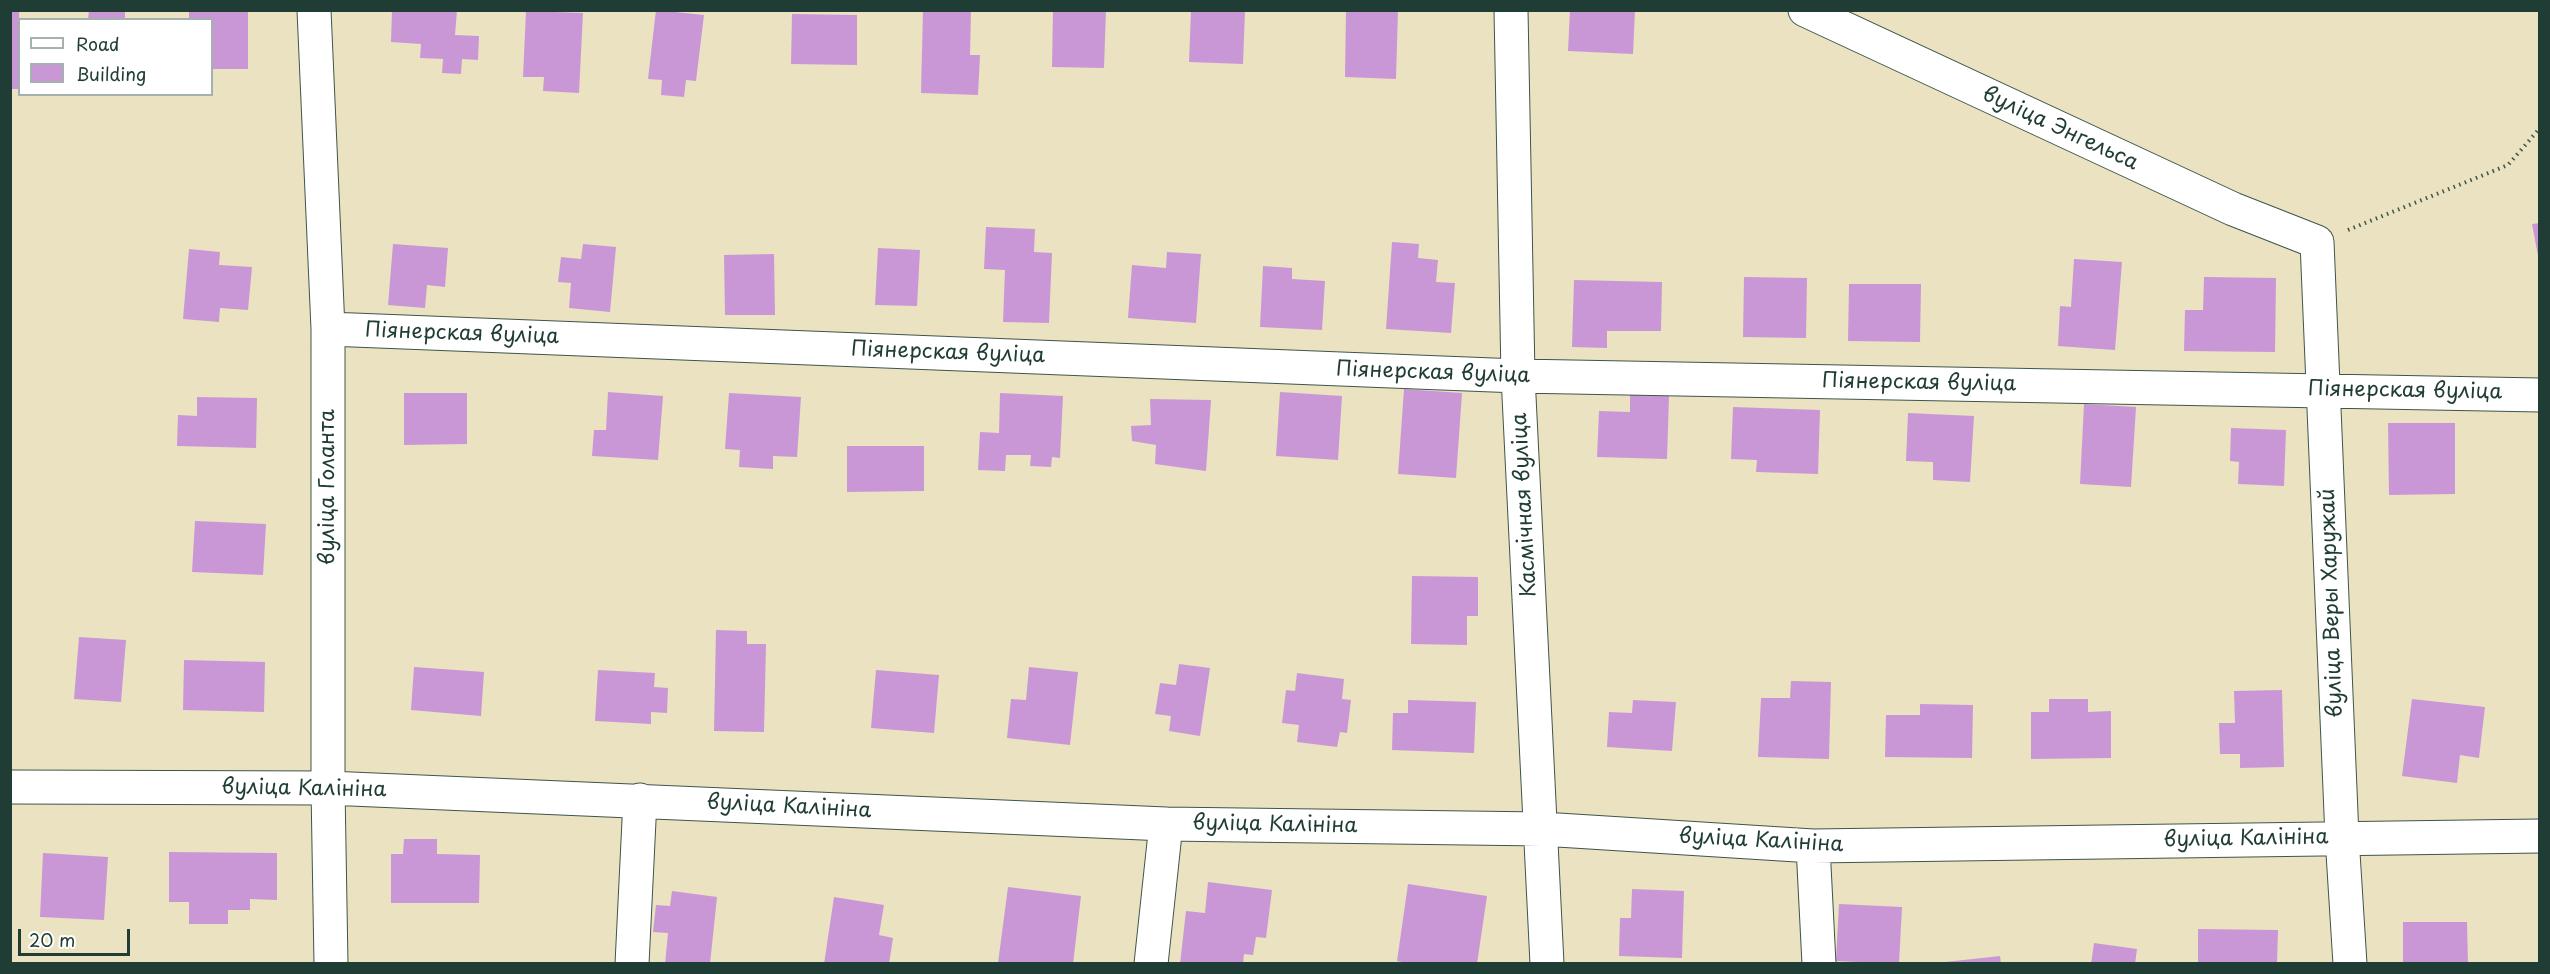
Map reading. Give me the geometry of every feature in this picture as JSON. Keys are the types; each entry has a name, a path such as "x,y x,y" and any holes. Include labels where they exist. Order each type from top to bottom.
{"street":[{"name":"вуліца Голанта","path":"314,10 328,329 328,788 331,963"},
{"name":"Касмічная вуліца","path":"1511,10 1518,376 1547,963"},
{"name":"вуліца Энгельса","path":"1805,10 2233,209 2318,242"},
{"name":"вуліца Веры Харужай","path":"2318,242 2342,837 2350,963"},
{"name":"Піянерская вуліца","path":"328,329 1518,376 2540,394"},
{"name":"вуліца Калініна","path":"10,787 328,788 1166,824 1542,829 1813,846 2540,836"},
{"path":"632,963 640,800"},
{"path":"1151,963 1166,824"},
{"path":"1813,846 1819,963"}],"path":[{"path":"2318,242 2508,165 2540,128"}],"building":[{"path":"10,10 19,10 18,89 10,89"},
{"path":"89,10 125,10 125,18 88,18"},
{"path":"189,10 248,10 248,69 213,69 213,18 189,18"},
{"path":"392,10 457,10 455,35 479,36 478,60 462,59 461,74 442,73 443,59 420,58 421,44 391,42"},
{"path":"656,10 704,15 696,81 686,80 684,97 661,95 662,80 648,79"},
{"path":"923,10 971,10 970,55 980,55 978,95 921,93"},
{"path":"1053,10 1106,10 1104,68 1052,67"},
{"path":"1191,10 1245,10 1243,64 1189,62"},
{"path":"1346,10 1398,10 1396,79 1345,77"},
{"path":"1570,10 1635,10 1633,54 1568,51"},
{"path":"526,11 583,13 579,93 543,91 544,77 523,77"},
{"path":"792,14 857,15 857,65 791,64"},
{"path":"2540,223 2540,256 2538,256 2532,224"},
{"path":"986,227 1035,229 1034,252 1052,253 1049,323 1003,322 1005,270 984,269"},
{"path":"1392,242 1419,244 1418,258 1438,260 1436,282 1455,283 1451,333 1386,329"},
{"path":"393,244 448,248 445,287 427,285 425,308 388,305"},
{"path":"583,244 616,247 610,312 569,308 571,283 558,282 561,257 581,259"},
{"path":"878,248 920,250 917,306 875,305"},
{"path":"189,249 220,252 219,265 252,267 248,310 220,308 219,322 183,319"},
{"path":"1167,252 1201,254 1196,323 1128,318 1132,265 1166,268"},
{"path":"774,254 775,315 725,315 724,255"},
{"path":"2074,259 2122,262 2115,350 2058,346 2060,306 2071,307"},
{"path":"1263,266 1292,268 1292,279 1325,281 1322,330 1260,327"},
{"path":"1744,277 1807,278 1806,338 1743,337"},
{"path":"2204,277 2276,278 2275,352 2184,351 2185,310 2203,310"},
{"path":"1574,280 1662,282 1661,331 1607,331 1607,348 1572,347"},
{"path":"1849,284 1921,284 1920,342 1848,341"},
{"path":"1404,389 1462,393 1456,478 1398,474"},
{"path":"608,392 663,396 658,460 592,456 594,430 606,430"},
{"path":"1280,392 1342,396 1338,460 1276,456"},
{"path":"404,393 467,393 467,444 404,445"},
{"path":"729,393 801,397 797,457 773,456 773,469 739,467 740,450 725,449"},
{"path":"1000,393 1063,396 1060,458 1052,457 1051,467 1030,466 1031,455 1006,455 1005,471 978,470 980,432 999,433"},
{"path":"1630,395 1669,396 1667,459 1597,457 1599,411 1630,412"},
{"path":"197,397 257,398 256,448 177,446 178,415 197,416"},
{"path":"1150,399 1211,400 1206,471 1155,464 1156,445 1132,441 1131,426 1151,425"},
{"path":"2084,404 2136,407 2131,487 2080,484"},
{"path":"1733,407 1820,410 1818,474 1756,472 1757,460 1731,459"},
{"path":"1908,413 1974,416 1970,482 1933,480 1933,462 1906,461"},
{"path":"2388,423 2455,423 2455,494 2389,495"},
{"path":"2231,428 2286,430 2284,486 2238,484 2239,462 2230,461"},
{"path":"847,446 924,446 924,491 847,492"},
{"path":"195,521 266,524 263,575 192,572"},
{"path":"1412,576 1478,577 1478,616 1467,616 1467,645 1411,644"},
{"path":"716,630 747,631 747,644 766,644 764,732 714,731"},
{"path":"79,637 126,640 121,702 74,699"},
{"path":"184,660 265,662 264,712 183,710"},
{"path":"1179,664 1210,668 1200,736 1169,731 1171,716 1155,714 1160,683 1176,685"},
{"path":"414,667 484,672 481,716 411,710"},
{"path":"1029,667 1078,672 1070,745 1007,738 1011,699 1026,700"},
{"path":"598,670 655,673 654,687 668,688 667,713 651,712 651,724 595,721"},
{"path":"876,670 939,675 934,733 871,728"},
{"path":"1297,673 1344,679 1342,699 1351,700 1347,733 1340,732 1337,747 1297,742 1299,725 1282,723 1286,690 1295,691"},
{"path":"1791,681 1831,682 1829,759 1758,757 1761,698 1790,698"},
{"path":"2282,690 2284,767 2240,768 2240,754 2220,754 2219,723 2235,723 2234,691"},
{"path":"2049,699 2088,699 2088,712 2111,711 2111,758 2031,759 2031,712 2049,712"},
{"path":"2412,699 2485,707 2479,758 2460,755 2457,783 2402,776"},
{"path":"1408,700 1476,702 1474,753 1392,750 1393,713 1408,713"},
{"path":"1633,700 1676,702 1672,751 1607,747 1609,712 1632,713"},
{"path":"1920,704 1973,705 1972,758 1885,757 1886,715 1920,715"},
{"path":"404,839 437,839 437,854 480,855 479,903 391,903 391,854 403,854"},
{"path":"169,852 277,853 277,900 250,899 250,910 228,910 228,924 189,924 189,902 169,902"},
{"path":"43,853 108,857 104,920 40,917"},
{"path":"1208,882 1272,890 1266,938 1256,937 1253,955 1244,954 1243,964 1180,964 1186,911 1205,913"},
{"path":"1408,884 1487,896 1477,964 1413,964 1397,961"},
{"path":"1008,887 1081,896 1073,964 998,963"},
{"path":"1632,889 1684,891 1682,958 1619,956 1620,918 1631,918"},
{"path":"672,891 717,897 710,964 665,964 668,933 653,932 656,905 670,906"},
{"path":"834,897 884,905 879,935 893,938 889,964 824,964"},
{"path":"1839,904 1902,907 1899,964 1836,961"},
{"path":"2403,922 2467,922 2468,964 2403,964"},
{"path":"2198,929 2278,930 2277,964 2198,964"},
{"path":"2094,943 2137,949 2135,964 2091,964"},
{"path":"2000,956 2001,964 1945,964 1945,962"}]}
